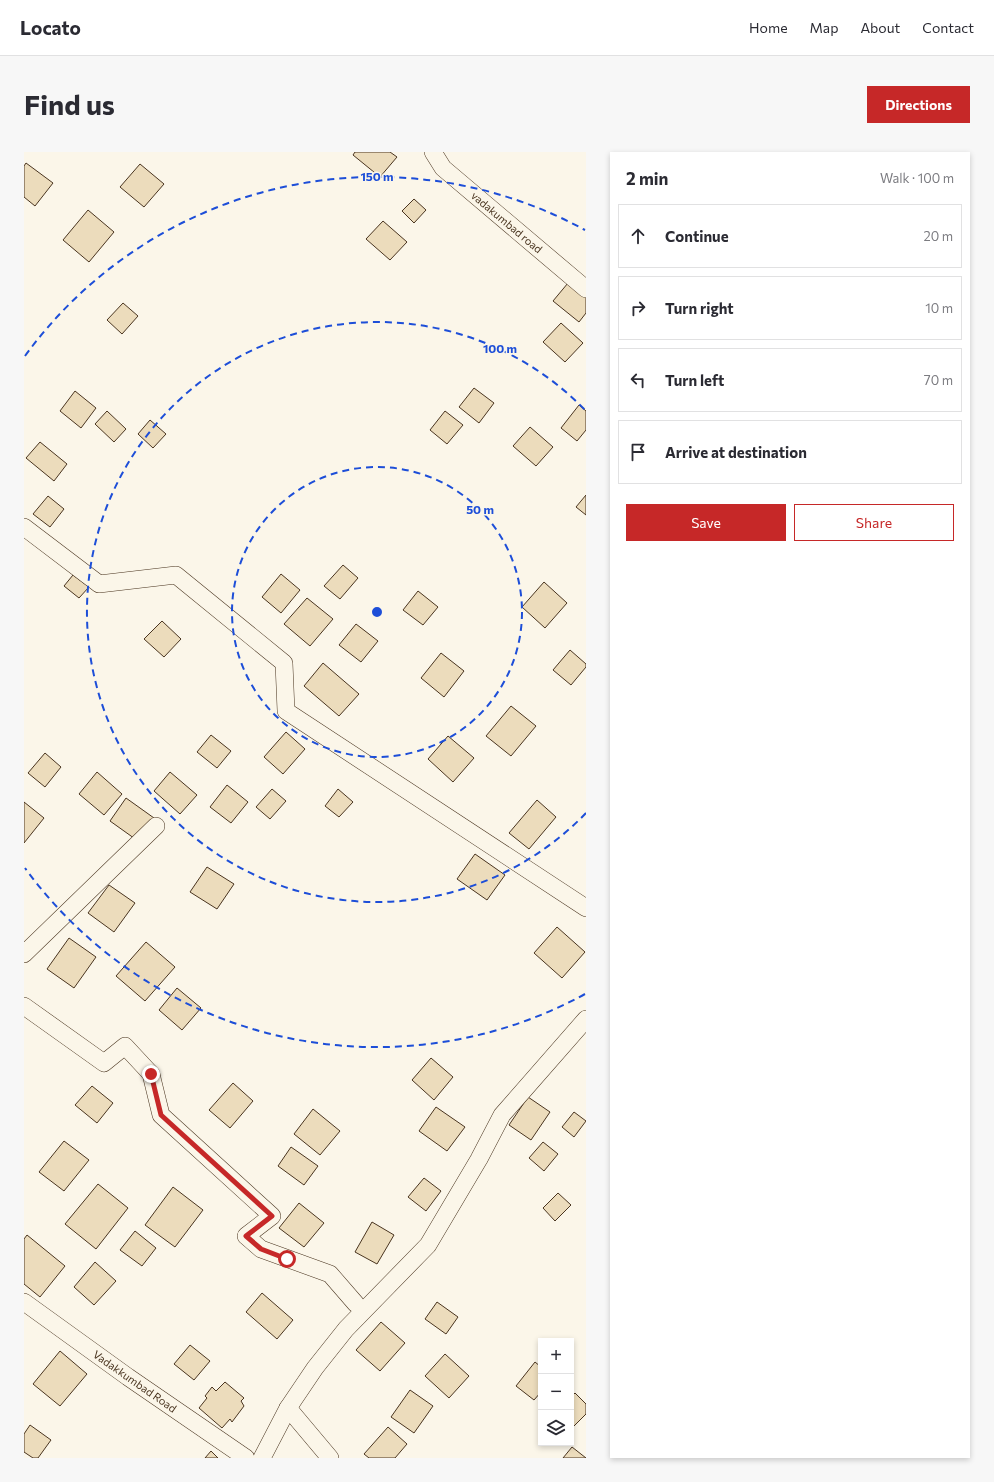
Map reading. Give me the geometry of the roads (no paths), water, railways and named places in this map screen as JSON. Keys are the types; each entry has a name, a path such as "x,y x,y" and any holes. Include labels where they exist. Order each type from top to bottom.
{"street":[{"name":"vadakumbad road","path":"432,152 443,168 586,289"},
{"path":"24,527 99,584 176,575 284,662 286,711 586,908"},
{"path":"24,954 156,826"},
{"path":"24,1006 104,1063 125,1046 151,1074 161,1115 272,1216 246,1236 261,1249 330,1274 356,1304"},
{"path":"262,1458 288,1408 315,1368 346,1329 428,1244 479,1159 502,1115 586,1019"},
{"name":"Vadakkumbad Road","path":"24,1302 128,1377 246,1458"},
{"path":"288,1408 330,1458"}]}
